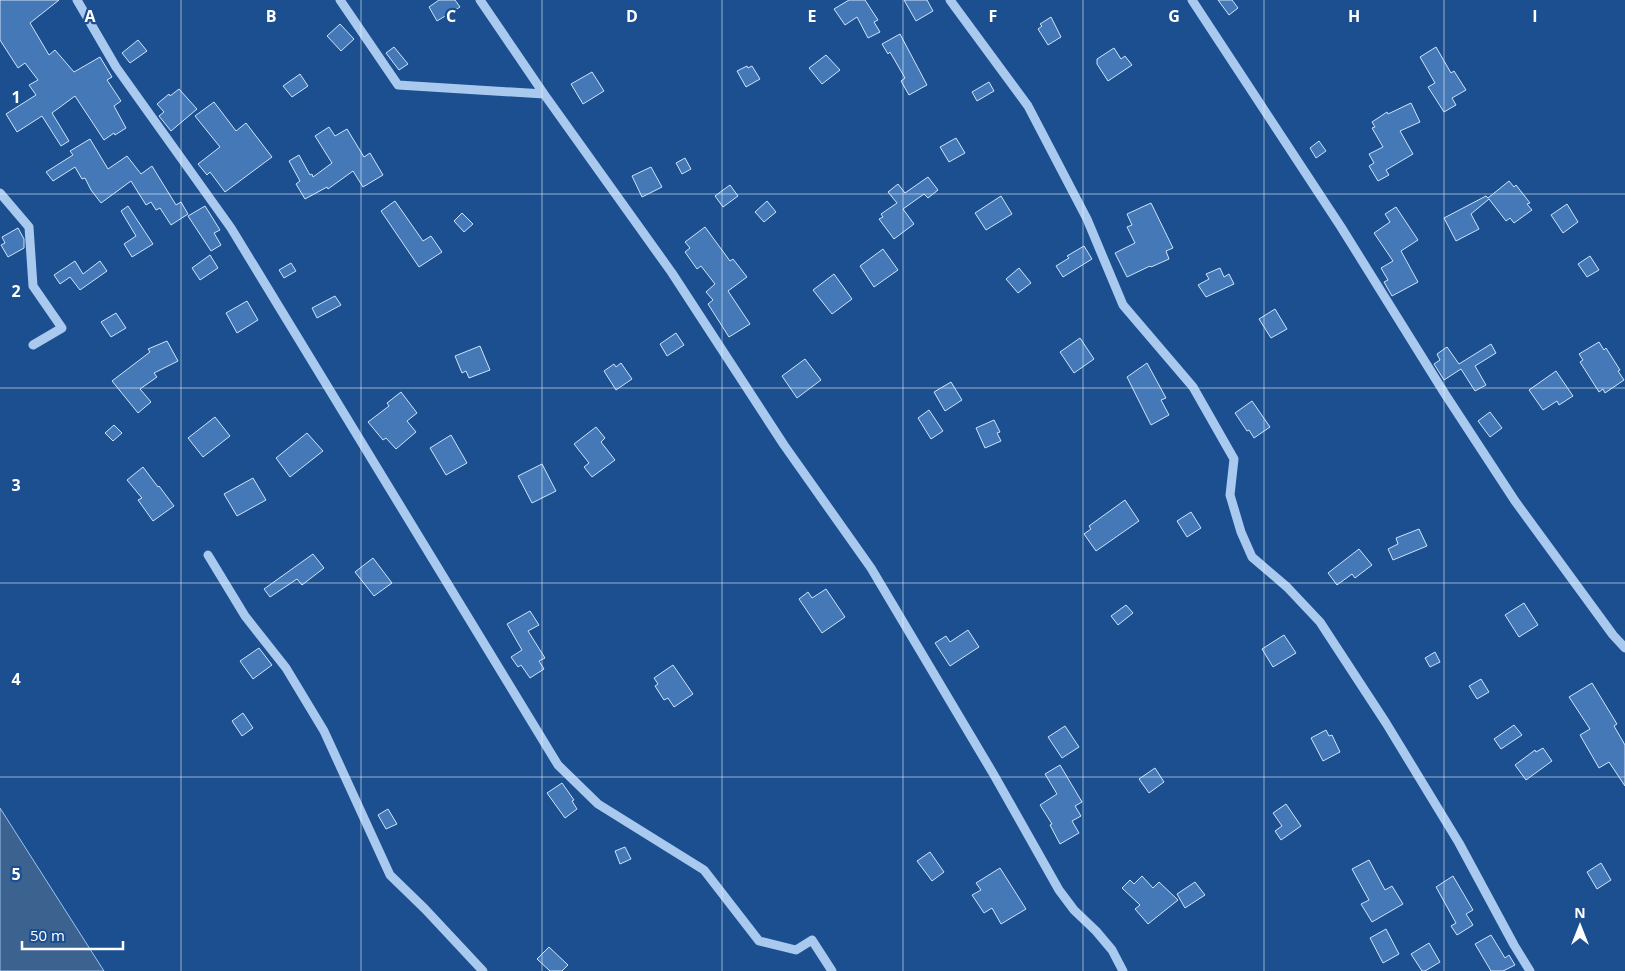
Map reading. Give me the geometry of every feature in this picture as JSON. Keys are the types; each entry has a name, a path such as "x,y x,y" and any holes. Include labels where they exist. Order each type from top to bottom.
{"street":[{"path":"76,0 116,67 231,228 558,765 598,804 704,870 759,942 796,950 812,940 832,971"},
{"path":"340,0 398,85 544,94"},
{"path":"480,0 544,94 672,273 784,445 871,568 994,775 1059,890 1074,910 1112,950 1123,971"},
{"path":"950,0 1028,106 1087,219 1123,305 1193,388 1234,459 1230,495 1241,532 1252,557 1287,587 1320,622 1386,723 1459,843 1530,971"},
{"path":"1192,0 1341,227 1440,386 1515,501 1613,635 1625,648"},
{"path":"0,193 29,227 34,286 62,328 33,345"},
{"path":"208,555 245,616 286,668 324,732 390,875 484,971"}],"water":[{"path":"0,808 104,971 0,971"}],"building":[{"path":"0,0 59,0 30,23 49,55 55,50 74,72 100,57 112,77 107,80 121,101 114,106 126,128 104,140 75,96 52,113 69,141 61,146 42,116 17,132 6,114 36,95 29,85 38,80 25,63 18,68 0,40"},
{"path":"439,0 455,0 460,7 437,21 429,7"},
{"path":"849,0 865,0 878,20 874,22 880,32 868,38 857,17 845,25 834,9"},
{"path":"904,0 927,0 933,11 916,21"},
{"path":"1218,0 1232,0 1238,8 1229,15"},
{"path":"1051,17 1061,37 1048,45 1038,29 1042,26 1040,24"},
{"path":"340,24 354,39 341,51 327,36"},
{"path":"900,34 927,85 909,95 901,81 905,78 890,52 888,54 882,44"},
{"path":"138,40 147,51 130,63 122,53"},
{"path":"394,47 408,64 399,70 386,53"},
{"path":"1436,47 1451,73 1454,71 1466,90 1452,98 1456,105 1444,112 1428,87 1435,83 1420,57"},
{"path":"1114,48 1121,59 1125,56 1132,65 1108,81 1097,64 1097,59"},
{"path":"826,55 840,70 822,84 809,68"},
{"path":"747,66 748,68 752,66 760,79 746,87 737,71"},
{"path":"592,72 604,91 583,104 571,84"},
{"path":"300,74 308,86 292,97 283,86"},
{"path":"989,82 994,91 977,101 972,92"},
{"path":"179,89 197,109 171,131 159,116 164,112 157,104 169,94 170,96"},
{"path":"214,102 236,131 246,123 272,157 225,192 210,172 207,175 198,164 220,147 195,116"},
{"path":"1411,103 1420,122 1400,131 1413,154 1386,170 1389,175 1378,181 1369,166 1374,163 1369,154 1383,147 1372,128 1375,127 1372,122 1387,112 1388,114"},
{"path":"329,127 335,136 347,129 364,157 370,153 383,175 363,187 353,171 328,189 327,187 305,199 296,184 300,181 289,161 299,155 313,177 332,163 315,136"},
{"path":"956,138 965,153 949,162 940,147"},
{"path":"90,139 108,169 127,156 141,174 152,166 176,205 181,202 188,214 171,225 160,208 156,210 151,202 146,205 131,181 101,203 85,178 82,179 75,167 53,181 46,172 73,155 70,151"},
{"path":"1319,141 1326,151 1316,158 1310,148"},
{"path":"685,158 691,169 682,174 676,163"},
{"path":"651,167 662,187 642,197 632,176"},
{"path":"928,177 938,190 928,198 924,194 903,209 914,224 894,239 879,219 883,217 881,214 897,203 888,192 898,184 905,193"},
{"path":"1509,181 1514,187 1516,185 1530,203 1527,204 1532,210 1514,223 1510,218 1506,221 1489,199 1471,214 1479,229 1456,241 1444,218 1486,196 1488,198"},
{"path":"730,185 738,196 723,207 715,196"},
{"path":"1001,196 1012,214 986,230 975,213"},
{"path":"395,201 423,241 431,236 442,252 419,267 381,211"},
{"path":"767,201 776,212 764,222 755,212"},
{"path":"1151,203 1173,248 1166,251 1169,259 1127,277 1115,253 1135,243 1127,227 1132,225 1127,214"},
{"path":"1567,204 1578,222 1563,233 1551,215"},
{"path":"128,206 153,244 132,257 124,244 136,236 121,211"},
{"path":"205,206 220,230 214,233 221,245 211,251 188,216"},
{"path":"1396,207 1418,240 1401,251 1418,282 1392,296 1384,282 1388,280 1381,268 1393,261 1374,233 1390,222 1385,214"},
{"path":"462,213 473,224 464,232 454,221"},
{"path":"705,227 730,261 733,259 747,277 728,291 750,324 729,337 708,304 713,300 706,292 715,284 701,266 697,269 685,252 690,248 685,242"},
{"path":"18,228 24,239 24,248 8,257 1,245 5,243 2,237"},
{"path":"1084,246 1092,259 1063,277 1056,266 1069,258 1067,256"},
{"path":"883,249 898,270 874,287 860,266"},
{"path":"210,255 218,268 200,280 192,268"},
{"path":"1590,256 1599,270 1587,277 1578,264"},
{"path":"75,261 83,274 100,261 107,271 80,290 70,277 60,284 54,275"},
{"path":"291,263 296,271 284,278 279,270"},
{"path":"1019,268 1031,283 1018,293 1006,279"},
{"path":"1220,268 1224,277 1229,274 1234,284 1206,297 1198,285 1209,279 1206,274"},
{"path":"834,274 852,299 832,314 813,290"},
{"path":"335,296 341,305 317,318 312,308"},
{"path":"247,301 258,320 237,333 226,313"},
{"path":"1275,309 1287,329 1271,338 1259,319"},
{"path":"116,313 126,328 111,337 101,322"},
{"path":"676,333 684,345 667,356 660,344"},
{"path":"1080,338 1094,359 1074,373 1060,352"},
{"path":"167,341 178,361 154,373 157,377 140,389 151,402 138,413 112,381 150,352 148,349"},
{"path":"1599,342 1604,350 1606,348 1624,380 1605,393 1603,389 1599,392 1580,362 1583,360 1579,354"},
{"path":"1491,344 1496,353 1475,366 1486,385 1475,391 1461,369 1444,380 1434,364 1440,360 1437,354 1447,347 1459,364"},
{"path":"480,346 490,370 469,378 466,371 462,373 455,356"},
{"path":"805,359 821,380 797,398 782,376"},
{"path":"621,363 632,379 616,390 604,371 614,364 616,367"},
{"path":"1147,363 1166,398 1161,400 1169,415 1151,425 1127,377"},
{"path":"1556,371 1573,396 1559,405 1557,401 1543,410 1529,390"},
{"path":"951,382 962,400 945,411 934,392"},
{"path":"401,392 417,413 407,421 416,432 396,449 386,438 383,440 368,422 389,406 387,403"},
{"path":"1252,401 1270,427 1254,438 1235,413"},
{"path":"929,410 943,431 931,439 918,418"},
{"path":"1490,412 1502,428 1490,437 1478,421"},
{"path":"215,417 230,436 203,457 188,438"},
{"path":"994,420 1000,432 997,433 1001,441 985,448 976,428"},
{"path":"114,425 122,433 113,441 105,433"},
{"path":"596,427 605,438 601,442 615,460 592,477 584,467 589,463 574,444"},
{"path":"307,433 323,451 290,477 276,458"},
{"path":"451,435 467,463 446,475 430,448"},
{"path":"542,464 556,491 532,503 518,476"},
{"path":"143,467 174,506 153,521 138,500 142,498 127,480"},
{"path":"253,478 266,500 237,516 224,494"},
{"path":"1125,500 1139,521 1096,551 1084,534 1091,529 1089,526"},
{"path":"1191,512 1201,528 1187,537 1177,521"},
{"path":"1419,529 1427,546 1393,560 1388,549 1398,544 1396,538"},
{"path":"1359,549 1372,565 1355,578 1352,574 1337,585 1328,573"},
{"path":"313,554 324,568 302,585 297,579 270,597 264,589"},
{"path":"373,558 392,583 374,596 355,572"},
{"path":"826,589 845,617 822,633 799,599 808,592 812,598"},
{"path":"1524,603 1538,625 1519,637 1505,615"},
{"path":"1126,605 1133,613 1118,625 1111,616"},
{"path":"530,611 539,625 528,631 545,658 539,661 544,669 530,678 521,665 518,667 511,657 522,650 507,624"},
{"path":"968,630 979,647 950,666 935,643 946,636 950,642"},
{"path":"1284,635 1296,653 1273,667 1262,649"},
{"path":"259,648 272,665 253,679 240,661"},
{"path":"1435,652 1440,662 1430,667 1425,658"},
{"path":"673,665 693,694 674,707 668,698 664,700 655,686 658,684 654,678"},
{"path":"1481,679 1489,692 1477,699 1469,686"},
{"path":"1592,683 1617,724 1614,726 1625,745 1625,786 1609,762 1599,768 1580,735 1590,729 1569,697"},
{"path":"243,713 253,728 242,736 232,721"},
{"path":"1514,725 1522,735 1501,749 1494,739"},
{"path":"1065,726 1079,747 1062,758 1048,737"},
{"path":"1326,730 1329,736 1332,735 1340,752 1323,761 1311,738"},
{"path":"1543,748 1552,761 1526,780 1515,765 1535,750 1536,752"},
{"path":"1060,765 1082,802 1075,806 1081,816 1072,821 1079,833 1060,844 1050,825 1052,824 1040,805 1057,794 1045,774"},
{"path":"1155,768 1164,782 1149,793 1139,779"},
{"path":"562,783 574,800 572,801 577,809 565,818 547,793"},
{"path":"1286,804 1301,826 1281,840 1275,831 1282,826 1273,813"},
{"path":"388,809 397,824 386,829 378,815"},
{"path":"625,847 631,859 620,864 615,851"},
{"path":"930,852 944,872 932,881 917,861"},
{"path":"1369,860 1385,890 1392,886 1403,904 1372,922 1361,904 1369,900 1352,869"},
{"path":"1601,863 1611,880 1597,889 1587,872"},
{"path":"1000,868 1026,909 1001,924 992,908 984,913 972,895 981,890 976,883"},
{"path":"1142,876 1153,888 1159,882 1178,900 1148,924 1135,909 1140,905 1122,888 1130,880 1134,884"},
{"path":"1453,876 1473,910 1466,914 1473,925 1457,935 1451,926 1456,923 1436,887"},
{"path":"1195,882 1205,895 1185,908 1177,894"},
{"path":"1386,929 1399,954 1383,963 1370,938"},
{"path":"1491,935 1505,958 1509,955 1515,965 1503,971 1491,971 1475,944"},
{"path":"1429,943 1440,962 1422,971 1411,954"},
{"path":"549,947 568,965 562,971 550,971 537,959"}]}
